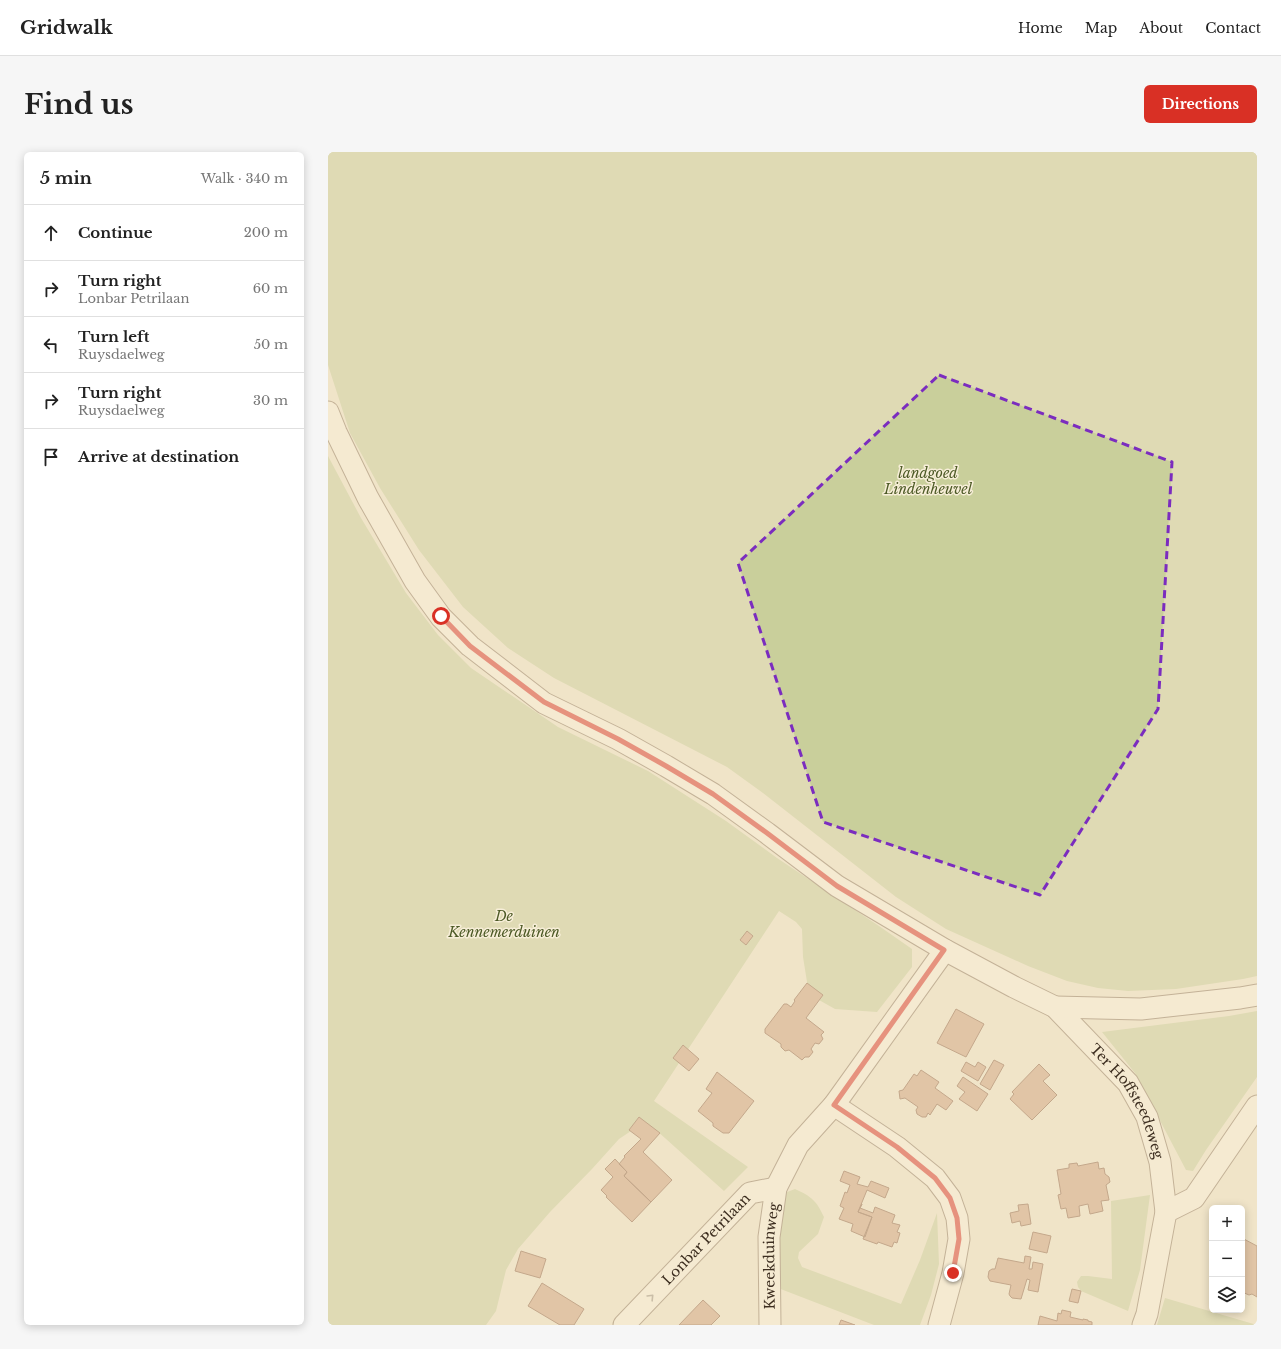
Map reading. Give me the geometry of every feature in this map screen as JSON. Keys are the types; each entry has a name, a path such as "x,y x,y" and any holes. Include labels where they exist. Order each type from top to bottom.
{"street":[{"name":"Ter Hoffsteedeweg","path":"328,412 368,498 415,580 441,616 470,646 544,702 618,739 713,794 837,886 944,950 1055,1007 1128,1083 1147,1117 1160,1162 1166,1212 1147,1314 1143,1325"},
{"path":"776,1188 798,1145 834,1105 944,950"},
{"name":"Ter Hoffsteedeweg","path":"1055,1007 1141,1009 1257,995"},
{"path":"834,1105 908,1156 935,1178 950,1198 957,1218 959,1239 953,1273 939,1325"},
{"path":"1166,1212 1194,1198 1257,1106"},
{"name":"Lonbar Petrilaan","path":"624,1325 750,1193 776,1188"},
{"name":"Kweekduinweg","path":"770,1325 769,1237 776,1188"}],"highlighted area":[{"path":"939,375 1172,462 1158,709 1040,895 823,822 738,563"}],"green space":[{"name":"landgoed Lindenheuvel","path":"328,152 1257,152 1257,976 1176,989 1128,991 1098,988 1067,981 1028,966 946,929 896,897 763,793 727,767 554,678 508,648 463,607 419,550 380,488 350,433 328,365"},
{"name":"De Kennemerduinen","path":"328,456 361,518 406,593 438,635 471,668 558,727 648,771 726,821 777,858 912,949 912,967 877,1012 835,1009 819,1000 808,988 803,957 802,929 796,922 779,911 654,1101 748,1167 724,1191 656,1130 631,1131 619,1139 550,1212 518,1249 506,1270 496,1311 486,1325 328,1325"},
{"path":"1257,1011 1257,1077 1193,1171 1186,1170 1135,1073 1102,1032"},
{"path":"795,1189 806,1194 813,1200 824,1217 818,1234 799,1252 798,1258 802,1267 901,1304 920,1260 937,1213 939,1264 931,1295 920,1325 874,1325 778,1288 782,1194"},
{"path":"1150,1195 1140,1270 1128,1311 1081,1291 1077,1282 1081,1276 1112,1279 1111,1201"},
{"path":"1165,1298 1209,1311 1209,1313 1216,1313 1257,1325 1157,1325"}],"building":[{"path":"747,931 753,936 746,945 740,940"},
{"path":"807,983 823,995 806,1018 824,1032 821,1035 823,1039 819,1044 815,1043 811,1049 813,1052 809,1057 805,1057 802,1060 789,1050 785,1051 781,1047 781,1044 765,1033 765,1029 784,1004 791,1007 795,1001 794,1000"},
{"path":"956,1009 984,1024 966,1057 937,1043"},
{"path":"683,1045 699,1059 689,1071 673,1058"},
{"path":"994,1060 1004,1065 990,1090 980,1084"},
{"path":"966,1062 975,1067 978,1062 986,1067 978,1081 961,1071"},
{"path":"1039,1064 1050,1075 1043,1081 1057,1095 1032,1120 1010,1099 1014,1094 1012,1092"},
{"path":"921,1070 939,1082 935,1088 953,1101 946,1110 937,1104 930,1115 928,1113 926,1117 922,1117 917,1114 916,1110 918,1107 905,1098 900,1099 899,1091 903,1090 914,1074 917,1076"},
{"path":"717,1072 754,1101 729,1133 723,1133 713,1126 713,1123 698,1111 712,1093 706,1089"},
{"path":"963,1077 988,1094 977,1111 959,1099 965,1092 957,1086"},
{"path":"639,1117 660,1133 643,1152 672,1180 651,1202 624,1176 627,1172 619,1164 625,1157 624,1156 641,1139 629,1130"},
{"path":"615,1159 627,1172 624,1176 651,1202 632,1222 606,1197 607,1196 601,1190 613,1177 605,1169"},
{"path":"1098,1162 1099,1169 1104,1168 1105,1174 1109,1177 1110,1182 1106,1185 1109,1200 1101,1201 1103,1211 1090,1214 1088,1204 1079,1206 1080,1216 1068,1218 1066,1208 1061,1209 1058,1195 1061,1194 1057,1170 1069,1168 1069,1164 1077,1163 1078,1166"},
{"path":"844,1171 860,1177 857,1184 868,1187 871,1181 889,1188 885,1198 867,1190 858,1212 872,1217 865,1237 851,1231 853,1224 839,1219 844,1208 840,1206 845,1192 847,1193 850,1185 840,1181"},
{"path":"1028,1204 1031,1224 1021,1226 1020,1221 1012,1223 1010,1213 1019,1211 1018,1205"},
{"path":"875,1207 895,1215 892,1223 900,1225 897,1232 900,1233 897,1243 894,1242 892,1247 863,1239 872,1217 858,1212 860,1208 873,1213"},
{"path":"1033,1232 1051,1236 1047,1253 1029,1249"},
{"path":"1245,1240 1257,1246 1257,1297 1252,1294 1249,1295 1245,1293"},
{"path":"521,1251 546,1259 540,1278 515,1271"},
{"path":"1025,1256 1031,1257 1029,1269 1032,1269 1033,1262 1043,1264 1038,1292 1028,1290 1030,1280 1027,1279 1021,1299 1012,1298 1009,1294 1011,1285 990,1281 988,1277 989,1271 995,1269 998,1258 1024,1263"},
{"path":"542,1283 584,1309 574,1325 560,1325 528,1306"},
{"path":"1072,1289 1081,1291 1078,1303 1069,1301"},
{"path":"703,1300 720,1316 711,1325 679,1325"},
{"path":"1062,1310 1071,1312 1070,1317 1092,1322 1092,1325 1038,1325 1040,1316 1057,1321 1058,1313 1061,1314"},
{"path":"841,1320 855,1325 839,1325"}],"route":[{"path":"441,616 470,646 544,702 618,739 713,794 837,886 944,950 834,1105 897,1147 935,1178 950,1198 957,1218 959,1239 953,1273"}]}
